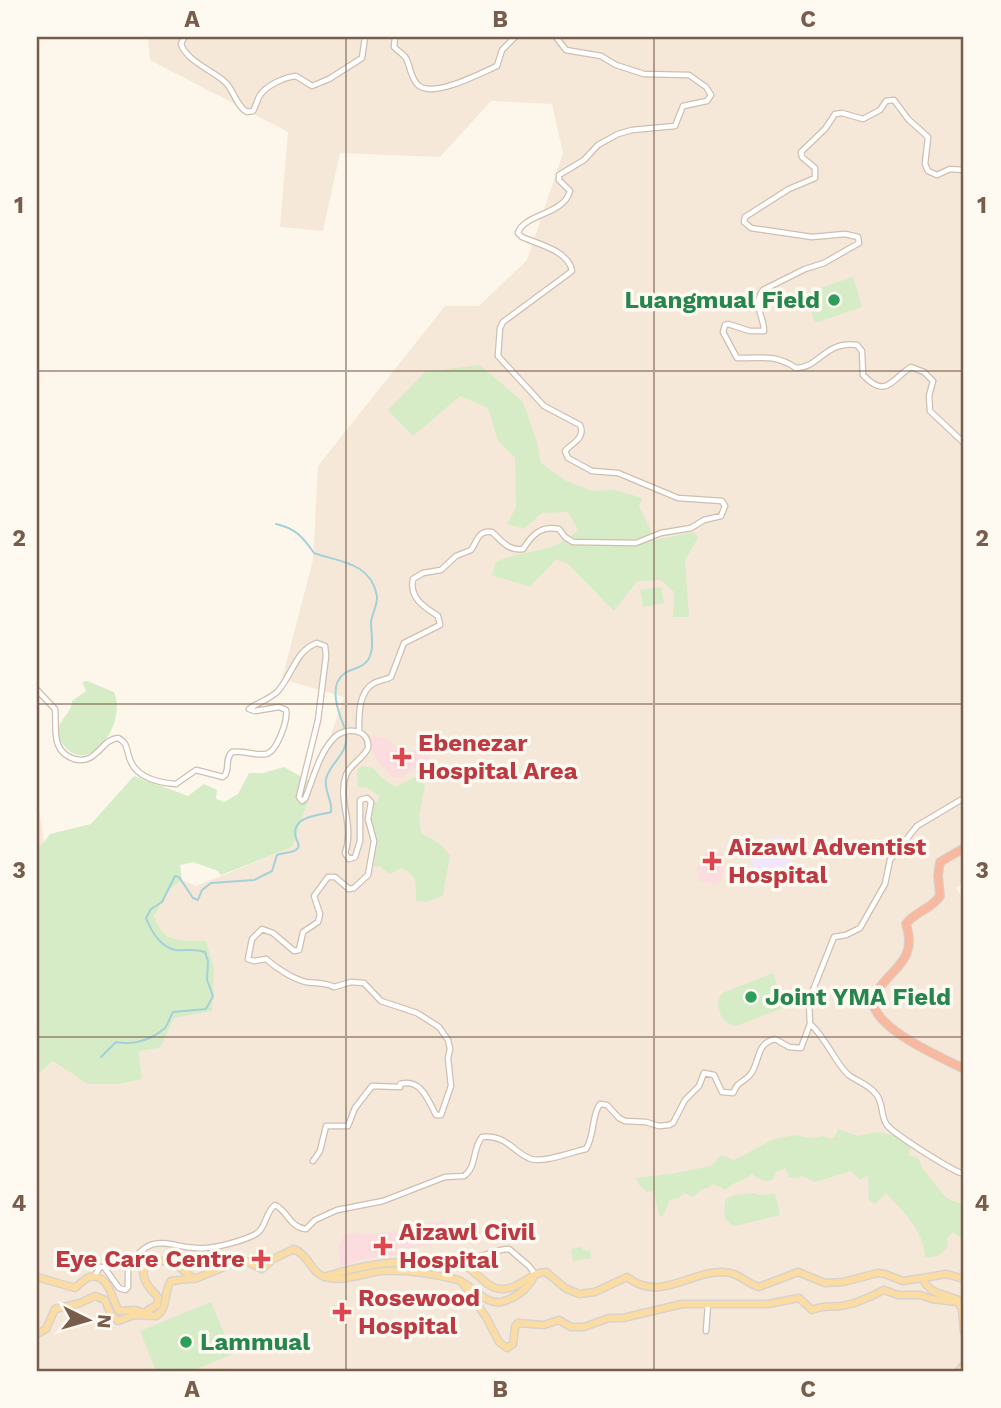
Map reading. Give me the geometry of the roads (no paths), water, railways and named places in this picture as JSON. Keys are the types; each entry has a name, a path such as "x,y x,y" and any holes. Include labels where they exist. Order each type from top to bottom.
{"highway":[{"path":"964,848 940,862 940,897 932,906 913,915 906,924 909,950 873,1002 878,1015 902,1035 964,1069"}],"main road":[{"path":"37,1334 47,1329 55,1309 95,1296 103,1298 111,1315 118,1321 134,1315 158,1315 162,1311 171,1281 194,1279 239,1261 262,1269 273,1259 294,1249 306,1256 316,1272 324,1277 338,1278 388,1271 461,1281 496,1302 505,1301 535,1274 546,1272 570,1291 584,1294 595,1292 627,1277 633,1281 665,1286 723,1272 739,1276 759,1287 798,1272 825,1283 843,1282 878,1273 885,1273 903,1281 946,1274 964,1279"},
{"path":"149,1315 148,1310 157,1305 158,1297 145,1280 143,1270 146,1265 172,1261 194,1279"},
{"path":"324,1277 379,1263 438,1262 462,1265 500,1289 526,1284"},
{"path":"37,1277 75,1288 88,1277 94,1277 109,1286 119,1311 139,1310 149,1315"},
{"path":"923,1278 923,1283 932,1291 964,1303"},
{"path":"461,1281 486,1317 499,1342 507,1348 513,1344 515,1327 518,1324 544,1325 559,1320 571,1327 584,1327 609,1318 623,1318 671,1305 768,1304 799,1298 812,1310 827,1304 841,1307 884,1290 898,1295 920,1295 957,1302 962,1308 964,1332"},
{"path":"959,1371 964,1364"}],"street":[{"path":"184,37 181,44 185,52 228,85 240,106 247,112 253,111 260,95 287,78 296,76 308,85 318,85 360,61 364,54 365,37"},
{"path":"395,37 394,47 406,58 417,84 431,89 465,81 496,66 504,47 516,37"},
{"path":"357,731 358,713 368,690 374,683 391,677 404,643 440,625 438,616 423,607 416,598 413,579 423,573 441,570 456,556 471,550 478,535 492,532 505,545 517,550 523,549 536,531 551,527 559,529 573,542 636,543 661,533 691,528 704,520 721,516 725,511 722,501 678,498 618,473 590,470 568,458 565,451 580,438 580,425 544,406 498,356 503,322 572,271 562,256 524,239 518,233 522,225 545,215 566,200 570,191 559,180 559,175 584,160 598,145 618,134 675,126 683,106 707,101 711,95 706,87 689,75 637,72 601,57 566,50 556,37"},
{"path":"964,170 950,169 937,175 928,171 925,164 929,140 927,134 908,119 894,100 886,101 880,110 863,119 842,113 835,114 825,129 801,152 802,157 815,168 815,178 789,189 745,217 744,222 751,228 811,237 850,234 858,237 859,243 824,263 805,269 763,290 759,296 758,309 764,331 750,331 728,324 723,332 737,358 771,357 796,368 808,366 832,347 857,345 862,351 863,375 879,387 898,379 911,367 916,367 933,381 929,396 930,411 964,443"},
{"path":"37,691 55,709 54,731 57,743 60,750 72,758 90,758 111,739 118,738 126,744 133,766 144,776 176,784 196,770 223,777 232,752 265,754 272,750 287,721 286,710 279,707 252,712 249,709 271,698 304,650 317,643 325,646 318,720 299,797 302,801 305,799 325,750 333,738 342,732 357,731 366,737 366,752 348,770 343,792 349,830 345,853 349,859 355,858 360,841 359,803 362,798 371,802 368,818 374,841 368,875 354,888 349,889 335,877 328,877 314,896 320,918 303,932 299,950 294,951 273,933 262,929 252,939 248,959 266,959 308,982 325,982 334,987 351,982 364,983 381,1001 424,1017 439,1027 448,1040 451,1086 441,1115 436,1115 424,1092 415,1084 407,1082 400,1084 400,1087 372,1086 355,1108 348,1126 326,1126 320,1152 313,1161"},
{"path":"94,1277 100,1267 104,1267 119,1288 125,1290 129,1265 143,1249 165,1242 191,1248 208,1248 252,1236 261,1230 275,1205 280,1207 295,1225 306,1229 315,1220 337,1210 383,1201 445,1177 464,1176 471,1169 478,1142 482,1137 507,1142 528,1158 538,1160 586,1149 591,1139 596,1109 600,1104 607,1105 625,1121 659,1126 673,1123 685,1100 699,1086 705,1073 714,1075 722,1092 733,1093 738,1083 750,1075 765,1043 775,1039 789,1047 801,1048 810,1024 811,995 834,937 860,928 886,884 890,860 917,826 964,798"},
{"path":"810,1024 819,1032 850,1076 861,1080 876,1093 887,1124 939,1163 964,1174"},
{"path":"438,1262 459,1257 478,1257 509,1249 529,1265 535,1274"},
{"path":"706,1331 708,1303"}],"waterway":[{"path":"276,524 298,534 314,553 353,565 368,576 374,585 377,599 371,622 370,656 363,665 345,673 337,685 336,700 345,729"},
{"path":"101,1057 116,1042 136,1042 160,1032 173,1012 206,1009 213,996 207,980 208,961 205,952 171,949 161,942 146,918 151,909 162,902 175,876 179,877 193,898 198,900 202,890 211,883 254,880 272,871 277,855 296,850 299,845 295,831 297,825 306,818 331,812 326,779 345,747 346,734"}],"place":[{"name":"Luangmual Field","path":"834,300"},
{"name":"Ebenezar Hospital Area","path":"402,757"},
{"name":"Aizawl Adventist Hospital","path":"712,861"},
{"name":"Joint YMA Field","path":"751,997"},
{"name":"Aizawl Civil Hospital","path":"383,1246"},
{"name":"Eye Care Centre","path":"261,1259"},
{"name":"Rosewood Hospital","path":"342,1312"},
{"name":"Lammual","path":"186,1342"}]}
